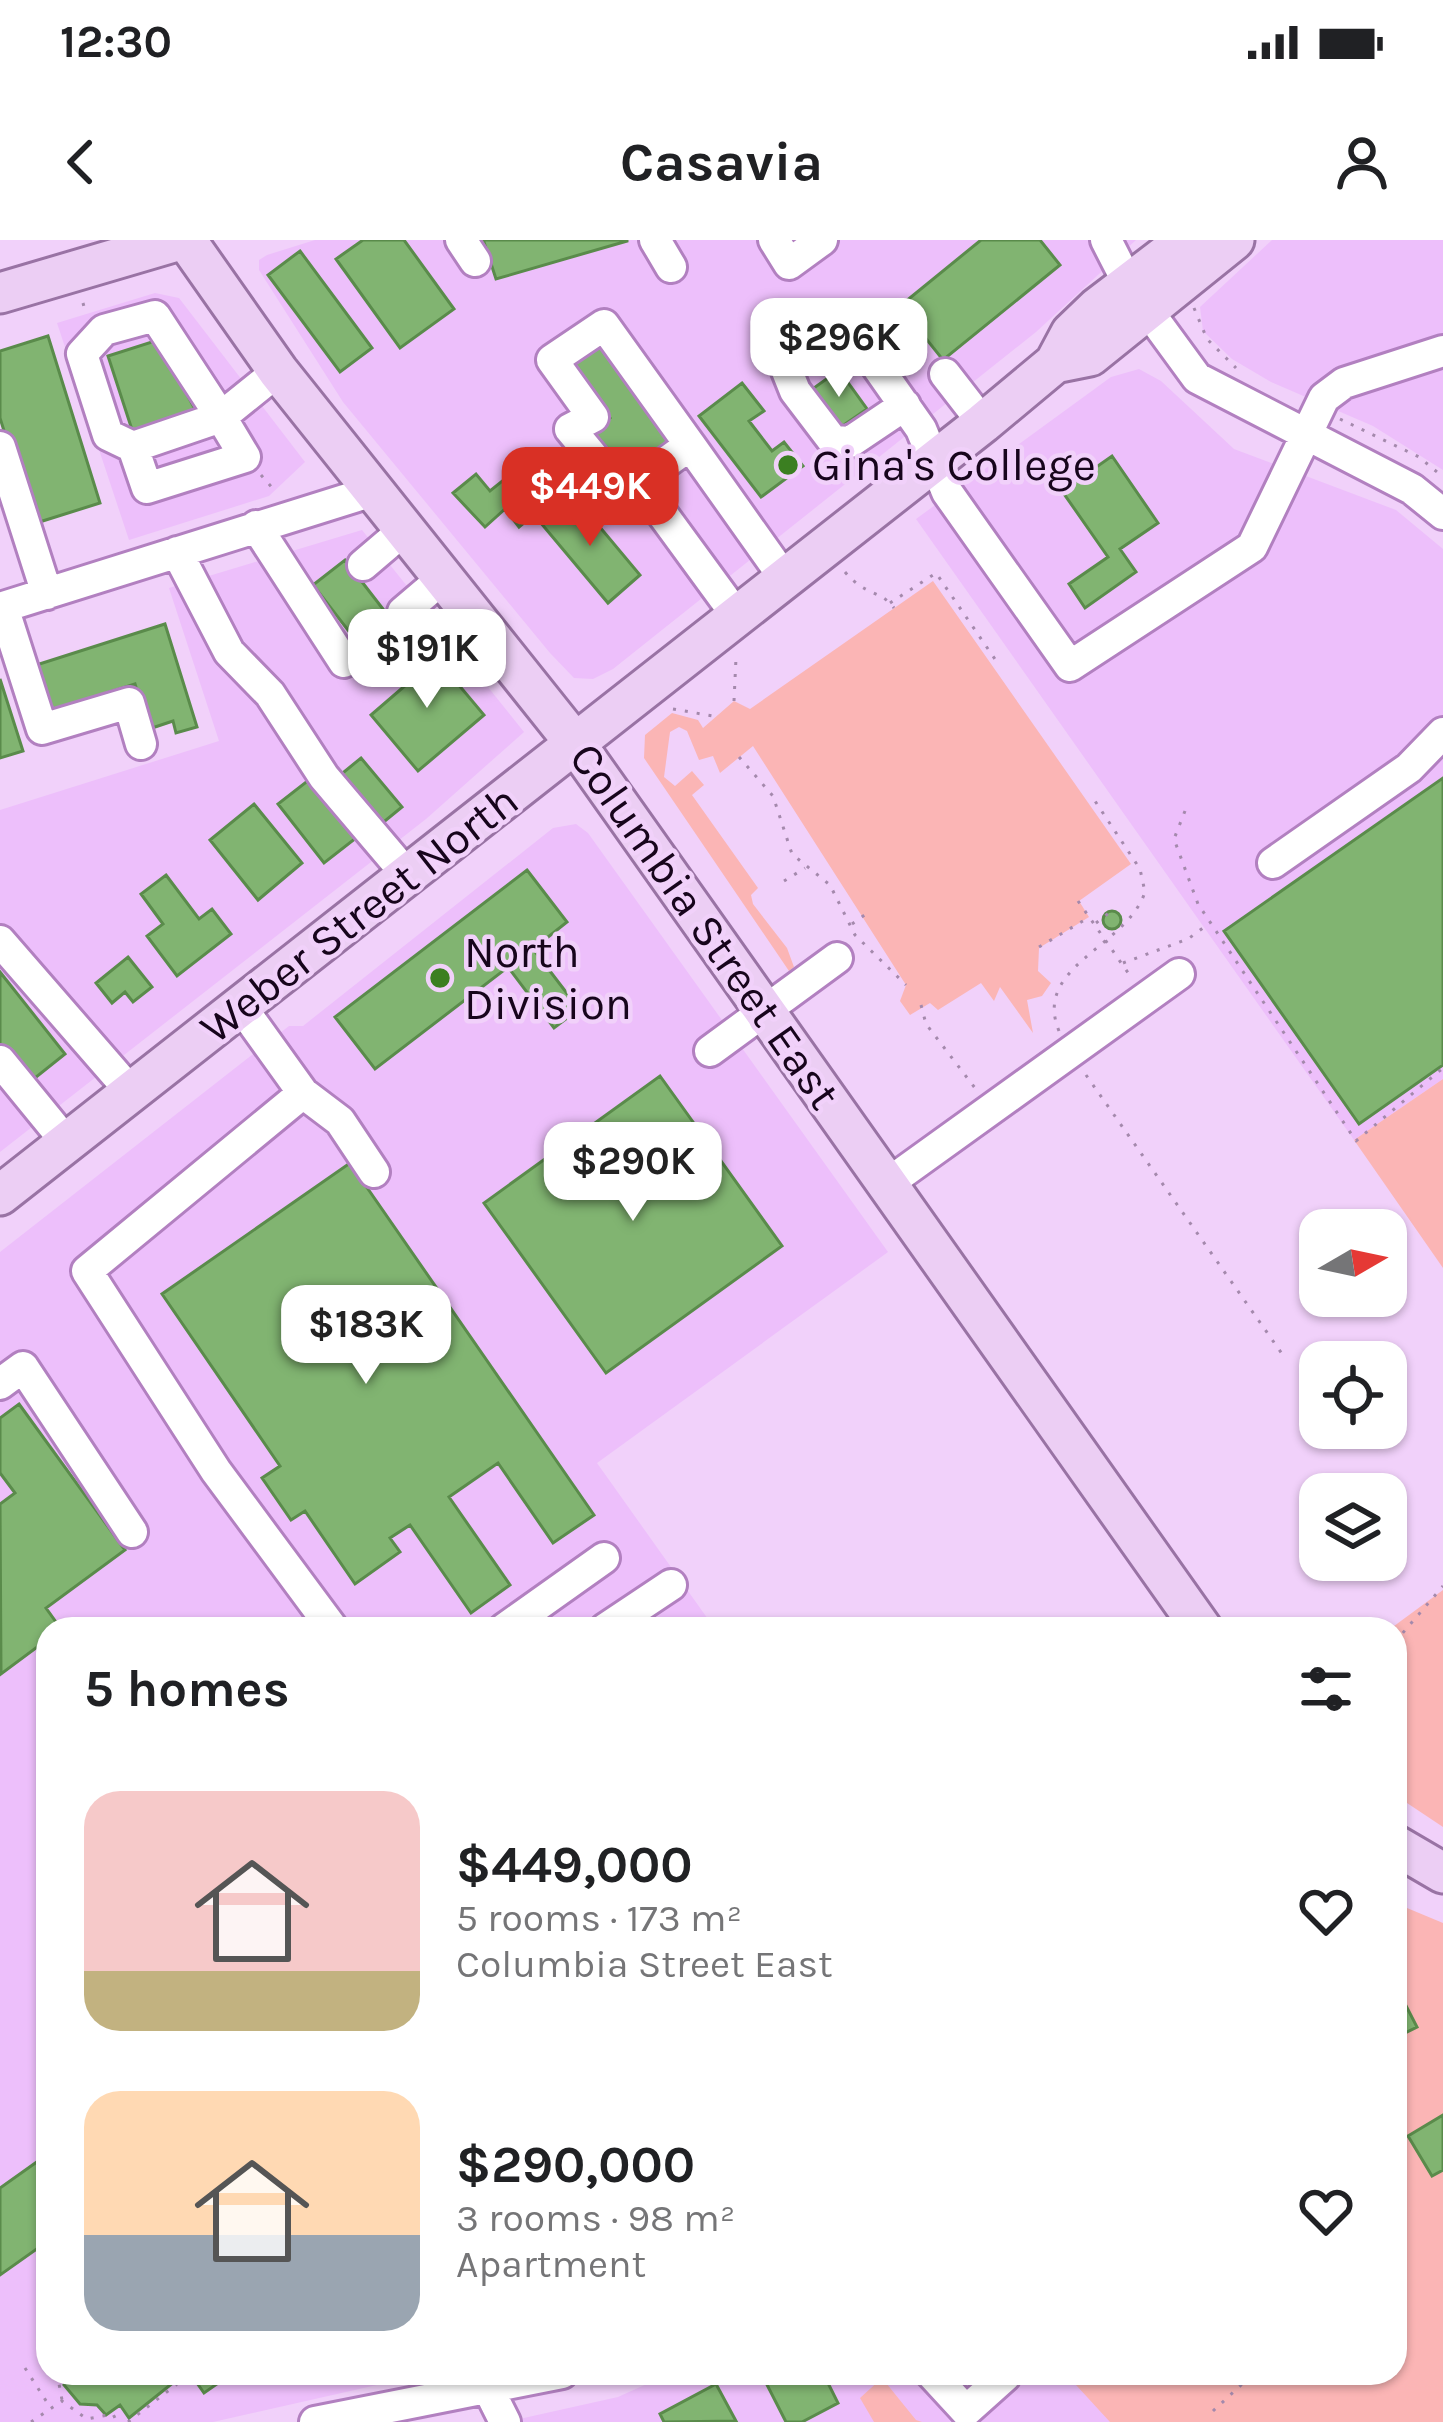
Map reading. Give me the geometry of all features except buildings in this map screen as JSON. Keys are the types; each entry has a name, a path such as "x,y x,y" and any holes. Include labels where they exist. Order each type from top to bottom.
{"main road":[{"path":"0,293 183,240"},
{"name":"Columbia Street East","path":"183,240 278,370 575,743 1194,1617"},
{"name":"Weber Street North","path":"1138,299 1186,240"},
{"name":"Weber Street North","path":"0,1196 983,423 1055,362 1071,333 1138,299 1234,240"},
{"path":"1407,1852 1443,1873"}],"street":[{"path":"781,252 822,240"},
{"path":"1106,240 1138,299 1197,378 1412,489 1443,514"},
{"path":"133,447 147,488 245,457 221,417 155,316 104,330 82,354 108,435 133,447 221,417 278,370"},
{"path":"905,406 850,442 841,443 795,391 785,366 843,318 905,406 946,492 1070,666 1252,547 1302,435 1324,398 1344,383 1443,351"},
{"path":"690,445 622,493 570,429 593,417 552,360 604,325 690,445 784,579"},
{"path":"945,374 983,423"},
{"path":"0,447 47,593"},
{"path":"639,482 736,616"},
{"path":"141,744 129,703 42,729 2,608 373,490"},
{"path":"256,526 344,662"},
{"path":"363,565 404,530"},
{"path":"177,552 229,652 270,694 324,777 408,876"},
{"path":"403,612 443,578"},
{"path":"1273,863 1409,768 1443,733"},
{"path":"0,941 132,1093"},
{"path":"710,1051 838,958"},
{"path":"887,1184 1179,974"},
{"path":"242,1008 302,1093 340,1121 374,1172"},
{"path":"0,1061 67,1143"},
{"path":"302,1093 87,1270 216,1471 324,1617"},
{"path":"0,1384 23,1367 133,1532"},
{"path":"521,1617 604,1558"},
{"path":"623,1617 670,1585"},
{"path":"315,2422 390,2415 503,2385"},
{"path":"942,2385 966,2411 994,2385"},
{"path":"488,2388 505,2422"}],"path":[{"path":"845,572 866,594 883,595 892,606 936,573 999,665"},
{"path":"734,700 736,658"},
{"path":"673,709 713,716"},
{"path":"739,757 773,796 792,854 830,885 850,926 906,985"},
{"path":"1089,805 1094,801 1140,869 1145,892 1139,910 1056,987 1050,1005 1071,1052 1285,1358"},
{"path":"1185,811 1174,838 1210,923 1356,1141 1443,1068"},
{"path":"784,880 806,867"},
{"path":"1078,901 1133,980"},
{"path":"1094,924 1110,912"},
{"path":"850,926 866,914"},
{"path":"1039,947 1089,917"},
{"path":"1122,964 1188,939 1210,923"},
{"path":"921,1005 926,1024 992,1109"},
{"path":"1407,1628 1443,1586"},
{"path":"25,2368 36,2385"},
{"path":"36,2385 51,2408"},
{"path":"59,2385 62,2401 87,2419 113,2414 117,2422"},
{"path":"128,2422 177,2385"},
{"path":"1213,2410 1241,2385"},
{"path":"31,2422 62,2401"}],"shaded area":[{"path":"315,240 1136,240 1036,332 613,669 593,679 574,678 550,653 343,402 259,270 259,260 267,255"},
{"path":"1272,240 1443,240 1443,470 1373,426 1271,382 1232,359 1203,331 1200,307"},
{"path":"155,293 179,298 305,462 269,496 129,540 57,323"},
{"path":"1139,369 1161,381 1234,449 1396,510 1443,549 1443,1079 1354,1140 916,519 1111,377"},
{"path":"362,530 524,732 426,819 0,1152 0,810 219,741 169,588"},
{"path":"933,581 1131,864 1079,901 1089,917 1039,948 1038,971 1051,983 1042,996 1027,1000 1033,1033 1000,987 994,1001 981,983 938,1010 930,1003 910,1015 900,1001 906,985 753,746 720,773 713,756 699,760 687,731 679,727 670,732 664,777 675,786 692,771 704,785 692,795 758,888 751,895 753,904 787,948 794,967 789,971 644,758 645,735 672,713 698,720 703,728 734,701 750,709"},
{"path":"576,824 588,833 888,1252 597,1463 706,1617 36,1617 36,2385 377,2385 213,2422 0,2422 0,1252 289,1026 303,1026 553,828"},
{"path":"1443,1079 1443,1268 1407,1216 1407,1209 1402,1209 1354,1140"},
{"path":"1443,1590 1443,1827 1407,1803 1406,1617"},
{"path":"1407,1908 1443,1923 1443,2422 1110,2422 1076,2385 1407,2385"},
{"path":"644,2385 1136,2385 1165,2422 506,2422 618,2397"},
{"path":"874,2385 888,2385 922,2422 874,2422 860,2398"}],"place":[{"name":"Gina's College","path":"788,465"},
{"name":"North Division","path":"440,978"}]}
